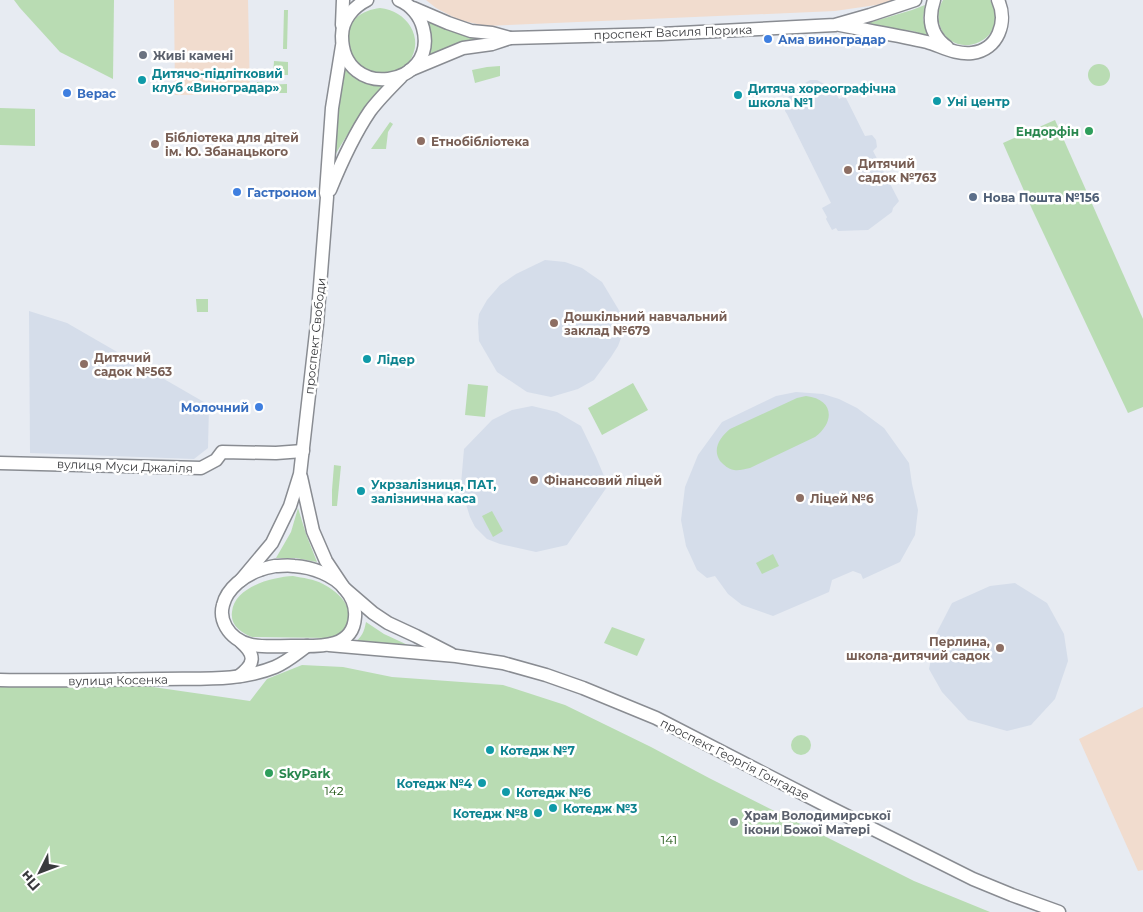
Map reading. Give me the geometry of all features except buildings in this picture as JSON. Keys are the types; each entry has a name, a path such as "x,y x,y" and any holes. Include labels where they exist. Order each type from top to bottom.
{"street":[{"path":"342,0 342,31"},
{"path":"342,31 344,23 353,10 367,0"},
{"name":"проспект Василя Порика","path":"407,72 463,48 492,44 510,38 661,34 835,25 915,0"},
{"path":"934,0 930,22 934,33 941,43 951,50"},
{"path":"342,46 348,61 366,76 389,80 407,72 420,58 425,42 425,34 420,19 403,2"},
{"name":"проспект Василя Порика","path":"403,2 448,23 471,31 492,33 510,38"},
{"name":"проспект Василя Порика","path":"835,25 926,42 961,53 973,53 984,49 994,41 1000,31 1003,19 1001,2"},
{"name":"проспект Свободи","path":"242,580 272,543 290,506 300,474 318,315 332,108 342,46 342,31"},
{"name":"проспект Свободи","path":"327,197 344,156 371,110 407,72"},
{"name":"вулиця Муси Джаліля","path":"0,463 201,468 216,460 222,452 276,453 303,451"},
{"name":"проспект Свободи","path":"300,474 313,531 326,561 344,588"},
{"path":"237,677 247,669 252,661 252,657 247,648 234,637 224,624 222,609 224,601 232,588 242,580 260,570 275,566 295,566 316,570 331,577 344,588 354,602 354,628 345,638 337,643 307,646 259,646 241,642"},
{"name":"проспект Георгія Гонгадзе","path":"344,588 373,613 388,623 456,656"},
{"name":"проспект Георгія Гонгадзе","path":"329,645 456,656 503,663 583,688 656,718 973,879 1059,912"},
{"name":"вулиця Косенка","path":"0,680 67,682 229,678 275,667 289,660 307,646"}],"shaded area":[{"path":"174,0 248,0 250,94 175,95"},
{"path":"426,0 895,0 883,4 835,11 486,26 459,20 436,8"},
{"name":"Дитячий садок №763","path":"810,80 817,80 824,84 828,91 834,89 839,99 845,96 865,136 872,135 876,140 877,147 873,151 899,201 892,212 868,230 838,231 836,228 832,230 826,219 827,217 822,208 831,203 785,111 786,99"},
{"path":"545,260 565,262 582,268 602,282 623,317 624,330 618,346 594,380 578,389 551,397 527,392 497,372 479,341 478,323 479,314 487,300 500,285 516,274"},
{"name":"Дитячий садок №563","path":"29,311 67,323 209,405 208,448 194,459 30,453"},
{"name":"Ліцей №6","path":"796,392 823,394 839,399 857,408 884,428 909,463 918,510 915,535 900,562 863,579 861,574 853,571 832,580 829,592 773,616 742,605 728,594 715,576 707,578 697,570 686,546 681,520 685,487 698,455 722,422 776,396"},
{"name":"Фінансовий ліцей","path":"532,406 557,412 581,426 609,484 567,545 536,552 487,539 475,527 464,498 460,496 464,449 492,420 512,410"},
{"name":"Перлина, школа-дитячий садок","path":"1015,583 1047,603 1064,634 1068,661 1055,699 1031,725 1007,731 968,720 942,692 929,669 936,634 952,603 990,586"},
{"path":"1143,707 1143,870 1138,871 1079,739"}],"green space":[{"path":"14,0 114,0 113,79 60,52"},
{"path":"943,0 990,0 995,15 994,27 978,43 967,45 956,43 947,37 940,26 938,13"},
{"path":"925,5 923,19 929,37 913,31 858,26 912,10"},
{"path":"380,8 398,14 405,20 411,27 415,44 414,53 407,65 387,77 358,70 346,44 347,34 352,22 367,11"},
{"path":"284,10 288,10 287,49 283,49"},
{"path":"427,19 482,36 482,41 423,61 431,41"},
{"path":"341,54 357,76 367,82 382,85 383,88 357,121 334,157"},
{"path":"274,61 288,62 288,75 273,75"},
{"path":"1099,64 1109,71 1110,75 1103,85 1099,86 1089,79 1088,75 1095,65"},
{"path":"500,66 500,76 475,83 472,70"},
{"path":"257,82 262,82 262,85 287,84 287,93 257,93"},
{"path":"0,108 35,109 35,146 0,145"},
{"path":"1055,120 1143,319 1143,407 1128,413 1003,143"},
{"path":"390,122 393,124 388,132 386,149 371,149"},
{"path":"196,299 208,299 208,312 197,312"},
{"path":"633,383 648,410 602,435 588,408"},
{"path":"468,384 488,386 485,417 465,415"},
{"path":"806,396 822,401 828,412 826,424 815,437 750,468 734,470 728,468 720,461 717,452 718,443 730,429 797,398"},
{"path":"334,465 341,466 337,506 332,506"},
{"path":"298,508 317,562 296,558 276,558 291,532"},
{"path":"492,511 503,531 493,537 482,516"},
{"path":"773,554 779,566 762,574 756,563"},
{"path":"293,576 320,582 339,595 345,602 350,617 342,632 332,638 252,637 237,628 233,621 232,612 234,603 239,596 255,585 265,581"},
{"path":"366,622 384,634 410,646 354,643 362,634"},
{"path":"612,627 645,639 637,656 604,643"},
{"name":"142","path":"302,665 343,667 392,677 503,685 565,705 914,881 990,912 0,912 0,687 146,686 250,701 267,679"},
{"path":"801,735 808,738 811,745 808,752 801,755 794,752 791,745 794,738"}],"place":[{"name":"Ама виноградар","path":"768,39"},
{"name":"Живі камені","path":"143,55"},
{"name":"Дитячо-підлітковий клуб «Виноградар»","path":"142,80"},
{"name":"Верас","path":"67,93"},
{"name":"Дитяча хореографічна школа №1","path":"738,95"},
{"name":"Уні центр","path":"937,101"},
{"name":"Ендорфін","path":"1089,131"},
{"name":"Етнобібліотека","path":"421,141"},
{"name":"Бібліотека для дітей ім. Ю. Збанацького","path":"155,144"},
{"name":"Дитячий садок №763","path":"848,170"},
{"name":"Гастроном","path":"237,192"},
{"name":"Нова Пошта №156","path":"973,197"},
{"name":"Дошкільний навчальний заклад №679","path":"554,323"},
{"name":"Лідер","path":"367,359"},
{"name":"Дитячий садок №563","path":"84,364"},
{"name":"Молочний","path":"259,407"},
{"name":"Фінансовий ліцей","path":"534,480"},
{"name":"Укрзалізниця, ПАТ, залізнична каса","path":"361,491"},
{"name":"Ліцей №6","path":"800,498"},
{"name":"Перлина, школа-дитячий садок","path":"1000,648"},
{"name":"Котедж №7","path":"490,750"},
{"name":"SkyPark","path":"269,773"},
{"name":"Котедж №4","path":"482,783"},
{"name":"Котедж №6","path":"506,792"},
{"name":"Котедж №3","path":"553,808"},
{"name":"Котедж №8","path":"538,813"},
{"name":"Храм Володимирської ікони Божої Матері","path":"734,822"}],"park label":[{"name":"141","path":"669,839"}]}
